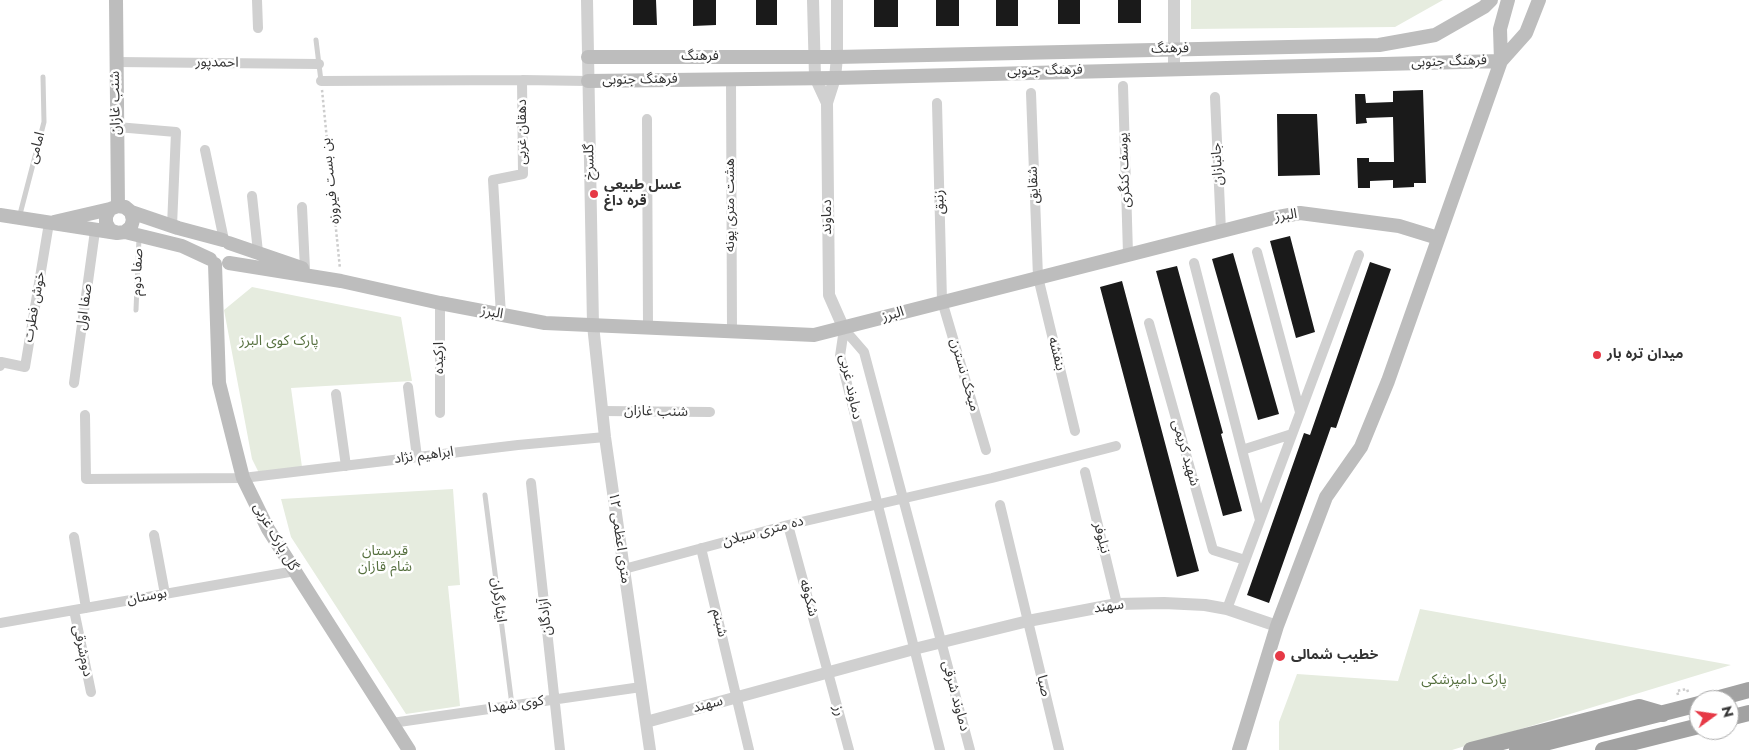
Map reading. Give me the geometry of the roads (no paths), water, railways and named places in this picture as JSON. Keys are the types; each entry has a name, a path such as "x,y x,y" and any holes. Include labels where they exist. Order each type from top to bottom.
{"highway":[{"path":"1471,750 1639,707 1663,714"},
{"path":"1517,750 1689,707"},
{"path":"1603,750 1689,728"},
{"path":"1633,750 1649,746 1667,734"}],"main road":[{"name":"شنب غازان","path":"114,207 116,0"},
{"name":"فرهنگ","path":"588,57 837,58 1379,45 1435,36 1484,7 1490,0"},
{"path":"1239,750 1278,626 1326,497 1361,447 1388,381 1501,61 1500,29 1508,0"},
{"path":"1501,61 1526,33 1540,0"},
{"name":"فرهنگ جنوبی","path":"588,81 835,78 1501,61"},
{"path":"49,223 114,207 125,207 131,212 133,220 131,227 121,233 110,230 106,223 106,216 114,207"},
{"name":"البرز","path":"131,212 226,241 341,280 440,303 545,323 814,335 844,329 942,301 1128,254 1300,213 1400,226 1438,238"},
{"name":"البرز","path":"0,215 95,231 140,235 182,246 219,263 341,280"},
{"path":"215,240 226,241 233,249 233,256 219,263 208,252 210,245 215,240"},
{"name":"گل پارک غربی","path":"219,263 215,297 219,383 243,478 268,529 409,750"}],"street":[{"path":"257,0 258,28"},
{"name":"گلسرخ","path":"587,0 594,324"},
{"path":"812,0 815,77 828,103"},
{"path":"828,103 835,78 837,58 837,0"},
{"path":"1174,0 1174,68"},
{"name":"احمدپور","path":"116,62 319,64"},
{"name":"هشت متری پونه","path":"731,79 732,332"},
{"path":"321,81 522,80"},
{"name":"دهقان غربی","path":"501,315 493,180 523,174 522,80 588,81"},
{"name":"یوسف کنگری","path":"1123,86 1128,254"},
{"name":"شقایق","path":"1031,93 1038,277"},
{"name":"جانبازان","path":"1214,97 1221,231"},
{"name":"دماوند","path":"828,103 829,296 844,329"},
{"name":"زنبق","path":"937,103 942,301"},
{"path":"647,119 648,328"},
{"path":"116,127 176,132 172,226"},
{"path":"205,150 226,241"},
{"path":"252,196 258,252"},
{"path":"302,207 305,269"},
{"name":"خوش فطرت","path":"0,362 24,367 49,223"},
{"name":"صفا اول","path":"74,383 95,231"},
{"path":"1257,252 1300,412"},
{"path":"1227,609 1359,255"},
{"path":"1194,263 1260,520"},
{"name":"بنفشه","path":"1038,277 1075,432"},
{"name":"میخک نسترن","path":"942,301 986,450"},
{"name":"ارکیده","path":"440,303 440,413"},
{"name":"شهید کریمی","path":"1149,323 1212,550 1245,560"},
{"name":"۱۲ متری اعظمی","path":"594,324 605,437 650,750"},
{"name":"دماوند غربی","path":"844,329 864,352 941,642"},
{"name":"دماوند غربی","path":"844,329 840,356 914,649"},
{"path":"408,387 416,457"},
{"path":"336,394 346,466"},
{"name":"شنب غازان","path":"602,411 710,412"},
{"name":"ابراهیم نژاد","path":"84,414 86,480 243,478 605,437"},
{"path":"1242,450 1292,434"},
{"name":"ده متری سبلان","path":"624,569 788,525 1116,446"},
{"name":"نیلوفر","path":"1085,472 1116,604"},
{"name":"آزادگان","path":"531,483 560,750"},
{"path":"1000,505 1028,621"},
{"name":"شکوفه","path":"788,525 828,672"},
{"path":"154,535 165,594"},
{"path":"74,537 86,608"},
{"name":"شبنم","path":"701,548 736,698"},
{"name":"بوستان","path":"0,623 295,571"},
{"name":"سهند","path":"646,722 941,642 1028,621 1116,604 1164,602 1205,605 1227,609 1278,626"},
{"name":"دوم‌شرقی","path":"74,610 91,692"},
{"name":"صبا","path":"1028,621 1059,750"},
{"name":"دماوند شرقی","path":"941,642 970,750"},
{"name":"دماوند شرقی","path":"914,649 940,750"},
{"name":"رز","path":"828,672 848,750"},
{"name":"کوی شهدا","path":"392,723 641,687"},
{"path":"736,698 749,750"}],"lane":[{"path":"316,40 321,81"},
{"name":"امامی","path":"19,218 44,122 43,76"},
{"name":"صفا دوم","path":"136,310 140,235"},
{"name":"ایثارگران","path":"485,495 512,705"}],"place":[{"name":"عسل طبیعی قره داغ","path":"594,194"},
{"name":"میدان تره بار","path":"1597,355"},
{"name":"خطیب شمالی","path":"1280,656"}],"park label":[{"name":"پارک کوی البرز","path":"279,342"},
{"name":"قبرستان شام قازان","path":"385,560"},
{"name":"پارک دامپزشکی","path":"1464,681"}]}
